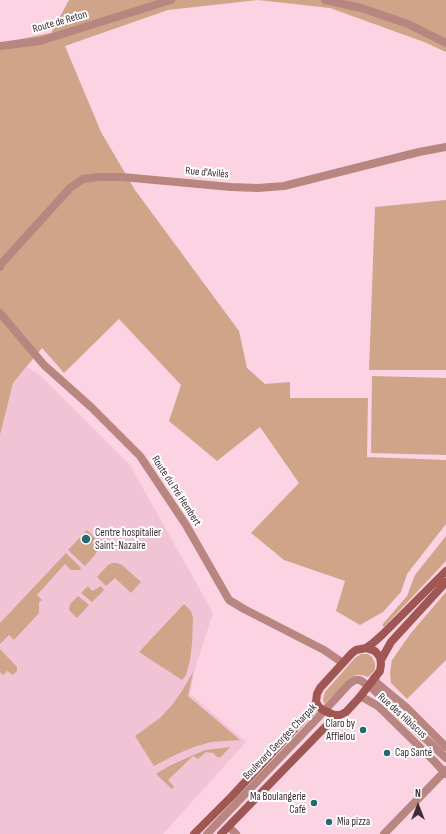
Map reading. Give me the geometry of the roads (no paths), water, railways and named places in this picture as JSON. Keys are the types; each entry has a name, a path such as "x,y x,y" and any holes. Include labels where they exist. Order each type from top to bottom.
{"main road":[{"path":"366,648 383,634 446,571"},
{"path":"316,702 319,707 334,715 340,715 346,712 370,688 374,678 380,671 381,660 391,642 446,582"},
{"name":"Boulevard Georges Charpak","path":"194,834 232,796 314,708 316,697 320,688 342,663 356,650 366,648"},
{"path":"366,648 375,651 381,660"},
{"name":"Boulevard Georges Charpak","path":"221,834 331,721 334,715"}],"street":[{"name":"Route de Reton","path":"0,46 40,41 171,0"},
{"path":"325,0 361,8 408,24 446,43"},
{"name":"Rue d'Avilès","path":"0,265 70,188 83,179 99,176 122,176 231,187 258,188 284,186 419,152 446,147"},
{"name":"Route du Pré Hembert","path":"0,313 44,365 91,407 140,456 186,525 229,600 324,650 342,663"},
{"name":"Rue des Hibiscus","path":"374,678 377,683 406,707 446,746"},
{"name":"Boulevard Georges Charpak","path":"207,834 349,684 355,680 360,680 370,688"},
{"name":"Rue des Hibiscus","path":"370,688 446,758"},
{"name":"Rue des Hibiscus","path":"359,698 362,697 378,706 445,772"},
{"path":"384,834 445,772"},
{"path":"229,826 236,834"}],"place":[{"name":"Centre hospitalier Saint-Nazaire","path":"86,539"},
{"name":"Claro by Afflelou","path":"363,730"},
{"name":"Cap Santé","path":"387,753"},
{"name":"Ma Boulangerie Café","path":"314,803"},
{"name":"Mia pizza","path":"329,822"}]}
